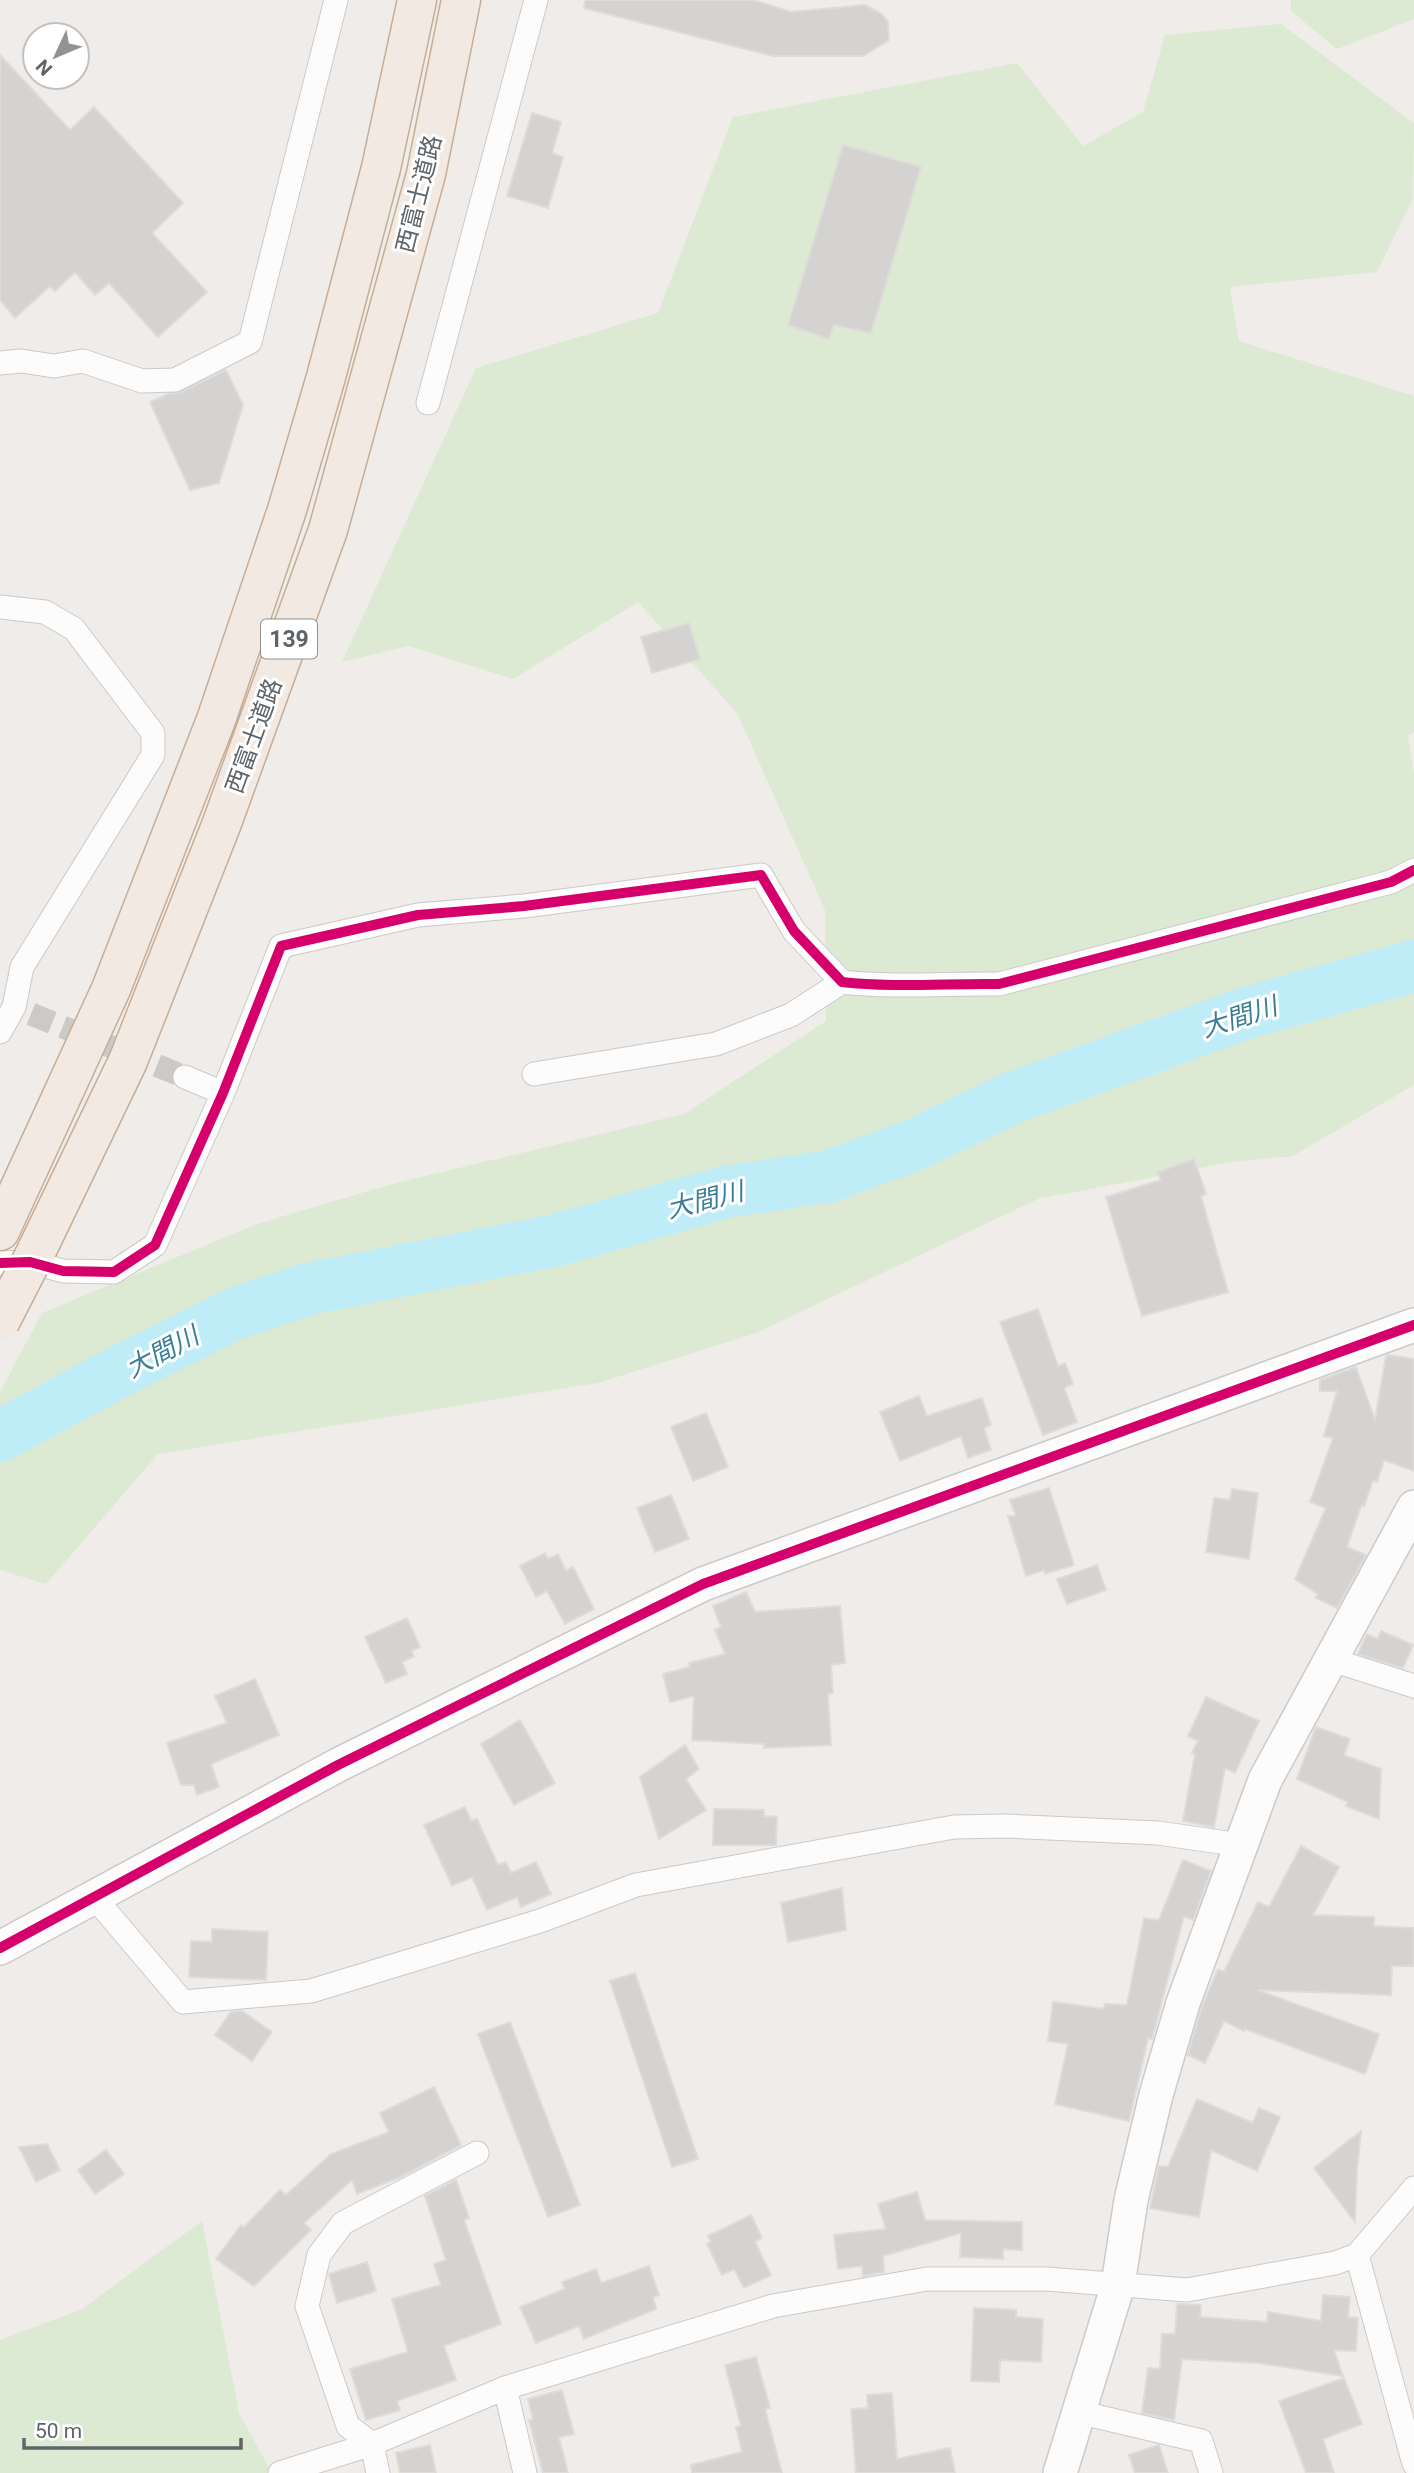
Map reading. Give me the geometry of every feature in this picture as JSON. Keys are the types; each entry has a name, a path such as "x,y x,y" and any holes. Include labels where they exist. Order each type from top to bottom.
{"highway":[{"name":"西富士道路","path":"0,1231 111,989 230,681 287,510 326,377 381,168 417,0"},
{"name":"西富士道路","path":"0,1322 133,1049 222,823 328,530 426,174 461,0"}],"street":[{"path":"0,363 21,360 54,366 83,361 142,381 175,380 250,342 336,0"},
{"path":"428,402 536,0"},
{"path":"0,607 45,612 74,629 153,733 153,755 22,967 22,1011 0,1032"},
{"path":"534,1074 716,1044 791,1015 842,982 897,986 934,983 999,984 1391,882 1414,870"},
{"path":"0,1263 30,1262 63,1271 114,1272 155,1245 223,1093 281,946 418,915 524,906 761,875 794,931 842,982"},
{"path":"185,1077 223,1093"},
{"path":"0,1948 338,1765 703,1584 1414,1325"},
{"path":"1060,2473 1118,2285 1131,2200 1156,2095 1183,2003 1265,1780 1414,1507"},
{"path":"1329,1659 1414,1686"},
{"path":"94,1897 183,2002 311,1991 540,1921 636,1885 954,1827 1007,1826 1158,1833 1241,1845"},
{"path":"378,2473 372,2444 348,2426 307,2306 319,2255 343,2222 477,2153"},
{"path":"280,2473 372,2444 505,2388 773,2306 927,2279 1047,2279 1187,2290 1335,2263 1357,2255 1414,2188"},
{"path":"1357,2255 1414,2464"},
{"path":"505,2388 525,2473"},
{"path":"1078,2412 1201,2441 1211,2473"}],"green space":[{"path":"1291,0 1414,0 1414,19 1337,49 1291,11"},
{"path":"1281,24 1414,123 1413,198 1377,272 1230,287 1239,341 1414,396 1414,732 1408,736 1414,773 1414,1085 1293,1156 1232,1162 1038,1199 756,1333 598,1383 158,1454 46,1584 0,1570 0,1392 42,1313 257,1224 392,1184 684,1114 826,1021 825,910 737,713 638,602 513,679 408,646 342,662 476,368 658,313 733,117 1017,63 1083,146 1143,112 1165,35"},
{"path":"202,2221 239,2413 272,2473 0,2473 0,2340 82,2309"}],"building":[{"path":"585,0 753,0 791,12 865,5 882,14 888,22 889,40 863,56 773,56 584,8"},
{"path":"0,55 21,78 21,91 34,91 70,130 94,107 183,203 152,233 207,292 158,337 109,283 95,295 75,272 55,291 50,286 15,318 0,300"},
{"path":"532,113 561,122 552,153 563,157 548,208 507,196"},
{"path":"843,145 921,167 871,333 834,325 829,339 788,325"},
{"path":"226,370 243,405 219,483 190,490 150,402 181,392"},
{"path":"689,623 700,659 652,673 641,637"},
{"path":"1194,1159 1206,1194 1201,1196 1228,1292 1142,1316 1106,1197 1161,1180 1158,1172"},
{"path":"1038,1309 1058,1366 1065,1363 1073,1384 1064,1388 1077,1422 1043,1435 1000,1322"},
{"path":"1386,1356 1414,1359 1414,1471 1384,1460 1377,1482 1373,1480 1364,1506 1361,1506 1347,1547 1366,1555 1337,1608 1316,1598 1318,1594 1295,1579 1326,1508 1310,1502 1333,1438 1324,1436 1337,1391 1320,1391 1320,1380 1356,1367 1375,1420"},
{"path":"919,1396 927,1416 982,1398 991,1425 984,1428 991,1450 968,1458 961,1436 900,1461 880,1412"},
{"path":"706,1413 728,1467 693,1481 671,1427"},
{"path":"1049,1488 1074,1565 1045,1574 1044,1570 1026,1576 1008,1516 1016,1516 1010,1500"},
{"path":"1232,1489 1258,1493 1249,1559 1206,1552 1214,1498 1230,1500"},
{"path":"671,1495 689,1539 655,1552 637,1508"},
{"path":"545,1553 548,1559 558,1554 566,1571 573,1567 594,1609 565,1624 547,1591 536,1597 520,1566"},
{"path":"1097,1565 1106,1590 1067,1604 1057,1579"},
{"path":"746,1592 755,1612 840,1606 845,1663 831,1665 833,1693 828,1694 831,1745 764,1748 764,1744 692,1740 694,1696 670,1702 663,1674 690,1667 689,1663 725,1654 715,1630 721,1627 713,1606"},
{"path":"407,1618 420,1647 411,1651 414,1656 402,1662 407,1674 386,1683 365,1637"},
{"path":"1381,1631 1413,1645 1403,1668 1358,1654 1367,1634 1378,1639"},
{"path":"255,1679 279,1735 211,1764 219,1787 197,1795 194,1785 181,1785 167,1743 227,1723 215,1696"},
{"path":"1206,1697 1259,1721 1235,1773 1225,1768 1214,1827 1183,1821 1195,1754 1192,1753 1198,1741 1188,1736"},
{"path":"520,1720 555,1783 514,1805 481,1744"},
{"path":"1316,1727 1350,1739 1344,1755 1381,1769 1379,1819 1346,1806 1348,1802 1297,1779"},
{"path":"685,1745 699,1769 686,1779 706,1810 659,1839 640,1777"},
{"path":"465,1807 471,1821 477,1819 498,1865 506,1862 511,1873 536,1862 551,1894 521,1907 517,1897 487,1910 472,1877 452,1886 424,1825"},
{"path":"714,1809 764,1810 764,1816 777,1817 776,1845 713,1845"},
{"path":"1301,1846 1339,1867 1313,1915 1374,1917 1374,1926 1414,1928 1414,1966 1392,1966 1391,1995 1257,1990 1379,2034 1365,2074 1245,2029 1244,2031 1224,2021 1205,2063 1188,2055 1201,2009 1218,1969 1224,1972 1258,1902 1269,1907"},
{"path":"1183,1860 1211,1871 1193,1920 1184,1916 1152,2039 1148,2038 1129,2121 1055,2104 1068,2044 1048,2041 1053,2002 1104,2009 1105,2004 1127,2005 1144,1918 1159,1920"},
{"path":"842,1888 846,1930 788,1942 781,1903"},
{"path":"212,1929 268,1932 266,1980 189,1977 191,1941 212,1942"},
{"path":"635,1973 698,2159 672,2167 610,1981"},
{"path":"242,2011 272,2032 252,2061 215,2035 231,2012"},
{"path":"510,2022 580,2205 548,2217 478,2034"},
{"path":"434,2087 461,2145 400,2177 357,2194 352,2180 304,2223 311,2230 254,2286 216,2259 241,2225 244,2227 280,2190 286,2195 331,2154 389,2132 380,2113"},
{"path":"1197,2099 1253,2123 1259,2108 1280,2117 1257,2171 1211,2150 1199,2217 1150,2208 1159,2166 1168,2167"},
{"path":"1361,2131 1357,2170 1355,2222 1314,2168"},
{"path":"47,2144 60,2170 36,2182 19,2147"},
{"path":"106,2150 124,2174 95,2194 78,2170"},
{"path":"456,2180 469,2218 464,2220 501,2324 444,2346 456,2380 397,2401 400,2410 366,2420 350,2369 408,2352 392,2299 441,2285 434,2264 446,2260 425,2196"},
{"path":"917,2192 925,2220 1022,2222 1022,2250 1003,2249 1003,2259 960,2257 961,2233 883,2256 884,2272 863,2276 862,2266 838,2269 834,2235 886,2229 878,2204"},
{"path":"751,2215 762,2238 755,2242 771,2275 744,2288 734,2269 722,2275 707,2244 711,2242 708,2236"},
{"path":"367,2262 376,2291 337,2303 329,2274"},
{"path":"649,2266 659,2295 653,2297 656,2309 584,2339 579,2326 536,2343 520,2307 565,2289 562,2282 596,2269 601,2283"},
{"path":"1323,2295 1350,2297 1348,2317 1358,2318 1356,2351 1334,2350 1343,2376 1258,2363 1182,2359 1174,2420 1142,2413 1148,2368 1160,2369 1162,2334 1175,2334 1177,2304 1201,2305 1200,2317 1267,2322 1268,2312 1321,2321"},
{"path":"974,2308 1016,2310 1016,2317 1043,2319 1041,2362 1000,2360 999,2382 971,2381"},
{"path":"756,2357 770,2408 765,2409 782,2473 692,2473 691,2465 742,2452 736,2427 741,2426 725,2365"},
{"path":"1344,2378 1362,2424 1323,2439 1334,2473 1306,2473 1279,2401"},
{"path":"562,2390 574,2434 559,2437 568,2473 543,2473 529,2420 533,2419 528,2399"},
{"path":"892,2393 897,2459 950,2448 955,2473 856,2473 851,2409 868,2408 867,2395"},
{"path":"430,2445 436,2473 400,2473 396,2453"},
{"path":"1159,2445 1168,2473 1135,2473 1129,2455"}],"waterway":[{"name":"大間川","path":"0,1436 120,1371 236,1313 308,1289 557,1240 726,1192 830,1176 914,1145 1014,1097 1249,1012 1414,966"}],"tunnel":[{"path":"31,1014 185,1077"}],"cycle path":[{"path":"0,1263 30,1262 63,1271 114,1272 155,1245 223,1093 281,946 418,915 524,906 761,875 794,931 842,982 901,985 999,984 1391,882 1414,870"},
{"path":"0,1948 338,1765 703,1584 1414,1325"}]}
